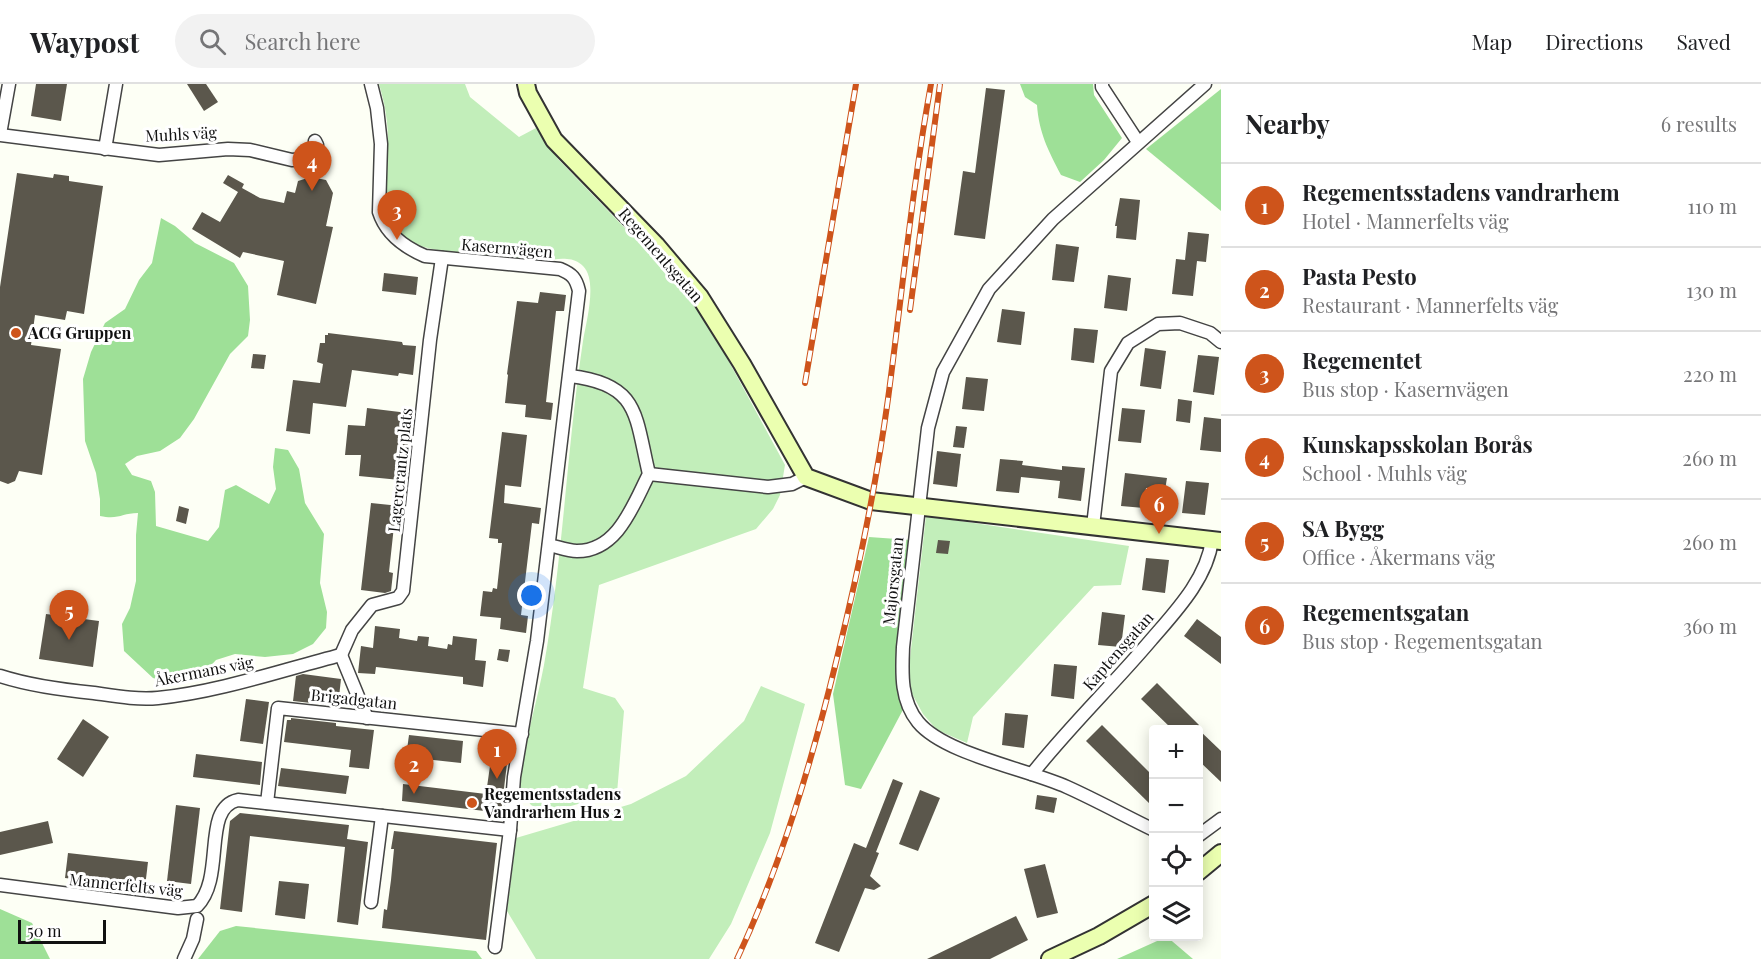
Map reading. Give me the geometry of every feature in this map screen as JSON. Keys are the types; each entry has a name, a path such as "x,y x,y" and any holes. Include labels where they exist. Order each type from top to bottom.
{"street":[{"path":"0,135 9,84"},
{"path":"105,149 116,84"},
{"name":"Kasernvägen","path":"371,84 380,128 378,198 381,220 404,246 425,256 560,269 571,273 579,291 570,376"},
{"name":"Regementsgatan","path":"526,84 528,93 554,140 656,245 700,297 742,364 806,477"},
{"path":"1102,84 1138,142"},
{"name":"Majorsgatan","path":"1149,828 1066,786 934,738 916,720 910,708 902,681 903,647 928,428 944,372 989,289 1053,219 1205,84"},
{"name":"Muhls väg","path":"0,135 159,155 228,149 249,150 292,160 303,159 314,153 317,145 315,141"},
{"name":"Lagercrantz plats","path":"341,655 352,630 372,605 395,600 402,594 441,258"},
{"path":"1093,526 1111,371 1128,343 1158,324 1180,323 1210,333 1221,342"},
{"path":"495,946 510,830 514,777 533,674 549,544 570,376 610,385 624,396 634,409 649,474 622,525 602,547 576,552 549,544"},
{"path":"649,474 768,487 792,484 806,477 871,501 1216,540"},
{"name":"Kaptensgatan","path":"1032,774 1172,615 1202,570 1216,540"},
{"path":"341,655 367,718"},
{"name":"Åkermans väg","path":"0,676 55,689 158,698 260,677 341,655"},
{"name":"Brigadgatan","path":"267,803 278,708 522,734"},
{"name":"Mannerfelts väg","path":"0,885 178,908 197,906 204,899 212,877 217,822 221,810 227,803 238,800 510,830"},
{"path":"371,902 382,816"},
{"path":"1202,833 1221,819"},
{"path":"1203,868 1221,853"},
{"path":"1050,959 1099,936 1149,907"},
{"path":"184,959 193,939 197,919"}],"green space":[{"path":"379,84 465,84 470,97 519,137 536,128 558,159 681,286 714,334 785,465 780,495 773,509 756,529 599,585 583,688 615,698 624,711 617,793 546,813 531,805 519,789 523,757 544,665 550,625 578,381 590,302 590,281 583,266 571,260 516,259 456,253 421,246 399,234 392,223 386,197 388,142"},
{"path":"1020,84 1093,84 1094,95 1122,138 1104,160 1080,182 1061,175 1045,141 1037,105 1025,97"},
{"path":"1221,89 1221,211 1146,149"},
{"path":"161,218 175,226 195,243 234,263 248,286 250,320 248,336 230,354 194,419 180,438 160,451 137,456 125,464 132,475 151,481 155,492 156,526 208,541 219,527 225,490 236,485 269,504 276,489 273,467 275,448 288,450 299,469 305,503 324,534 320,583 327,612 326,628 313,644 293,654 265,657 235,654 216,660 202,675 174,684 153,678 124,651 122,624 130,608 136,581 138,513 112,517 100,516 96,473 85,441 83,379 91,352 105,323 125,309 139,280 152,263"},
{"path":"926,516 1129,546 1121,585 1094,586 973,717 967,743 937,730 923,714 911,692 909,667"},
{"path":"869,537 911,540 899,621 906,704 861,789 845,785 833,694"},
{"path":"761,686 805,704 770,833 731,924 709,959 536,959 507,911 516,838 631,804 686,776 744,721"},
{"path":"0,909 32,923 50,959 0,959"},
{"path":"236,926 476,951 482,959 198,959 220,931"},
{"path":"1157,941 1172,941 1193,959 1117,959"}],"building":[{"path":"36,84 67,84 61,121 31,116"},
{"path":"187,84 206,84 218,102 204,111"},
{"path":"986,88 1005,90 985,239 954,235 963,171 975,173"},
{"name":"ACG Gruppen","path":"17,173 53,178 54,174 69,176 69,181 103,186 84,314 67,311 65,320 35,315 31,345 61,349 42,475 19,471 15,481 8,484 0,481 0,287"},
{"path":"228,175 244,184 242,188 260,198 284,203 287,191 295,193 298,181 311,177 326,180 333,193 326,226 333,227 316,304 277,295 284,261 243,252 240,258 192,229 202,212 220,222 238,192 223,183"},
{"path":"1120,198 1140,200 1136,240 1116,238 1117,226 1115,226"},
{"path":"1188,232 1209,234 1206,262 1197,261 1193,296 1172,294 1176,259 1185,260"},
{"path":"1056,244 1079,247 1074,282 1052,280"},
{"path":"384,273 418,277 416,295 382,291"},
{"path":"1108,275 1131,278 1127,311 1104,308"},
{"path":"540,292 566,295 564,311 556,311 546,402 553,403 551,420 525,417 526,405 505,403 517,301 538,303"},
{"path":"1002,309 1025,312 1021,345 997,342"},
{"path":"1074,328 1098,330 1094,363 1071,360"},
{"path":"328,333 402,342 403,345 416,346 413,375 399,373 398,376 352,370 346,407 313,403 310,434 286,431 293,380 320,383 323,364 317,362 320,343 325,343 325,335"},
{"path":"1145,348 1166,351 1161,389 1140,386"},
{"path":"253,354 266,355 264,369 251,368"},
{"path":"1198,355 1219,357 1214,395 1193,392"},
{"path":"966,377 988,379 984,411 962,409"},
{"path":"1178,399 1192,401 1190,423 1176,421"},
{"path":"367,408 408,413 407,422 410,422 407,450 404,472 401,472 400,480 359,476 361,455 345,455 348,425 365,426"},
{"path":"1122,408 1145,410 1141,443 1118,441"},
{"path":"1204,417 1221,419 1221,452 1200,450"},
{"path":"956,426 967,427 964,448 953,447"},
{"path":"502,432 527,435 521,487 505,485 504,503 541,508 539,524 532,523 521,615 528,616 526,633 500,629 501,618 480,616 483,591 492,592 493,588 497,589 502,543 498,543 498,539 489,538"},
{"path":"937,451 961,454 957,487 933,484"},
{"path":"1000,459 1023,461 1022,465 1062,470 1062,466 1085,468 1081,501 1058,498 1060,481 1021,477 1019,493 996,491"},
{"path":"1125,473 1167,478 1165,490 1146,488 1144,508 1121,506"},
{"path":"1186,481 1209,483 1205,515 1182,513"},
{"path":"371,503 400,506 398,527 394,526 389,572 393,573 391,591 385,593 361,590"},
{"path":"179,506 189,509 186,524 176,521"},
{"path":"938,540 950,541 948,554 936,553"},
{"path":"1146,558 1169,560 1165,593 1142,590"},
{"path":"1102,612 1125,615 1121,647 1098,645"},
{"path":"46,614 99,621 93,667 39,659"},
{"path":"1197,619 1221,637 1221,664 1184,636"},
{"path":"375,626 400,629 399,638 417,641 418,636 429,637 428,646 447,649 448,644 452,645 453,636 477,639 475,660 486,661 483,687 463,684 463,677 376,667 375,674 358,673 361,646 373,648"},
{"path":"499,649 510,650 508,662 497,660"},
{"path":"1054,664 1077,666 1074,699 1051,696"},
{"path":"303,674 341,679 338,706 293,701 296,676"},
{"path":"1157,683 1199,725 1168,725 1141,699"},
{"path":"246,699 269,702 263,744 240,741"},
{"path":"1005,713 1028,715 1024,748 1002,745"},
{"path":"291,718 374,730 369,769 349,767 351,750 284,742 287,720"},
{"path":"83,719 109,737 83,777 57,759"},
{"path":"1102,725 1149,772 1149,803 1086,741"},
{"path":"1203,734 1221,751 1221,782 1203,765"},
{"path":"409,735 463,741 461,763 406,757"},
{"path":"493,745 509,747 501,813 402,801 403,784 486,794"},
{"path":"196,754 262,762 260,785 193,777"},
{"path":"281,768 349,776 346,794 278,786"},
{"path":"893,779 903,783 876,852 879,853 870,876 881,886 874,890 865,888 839,952 815,943 854,843 866,848"},
{"path":"920,790 940,798 918,851 899,844"},
{"path":"1037,795 1057,798 1054,813 1035,809"},
{"path":"176,805 200,808 191,884 167,881"},
{"path":"240,813 349,825 347,839 368,842 358,925 337,922 345,847 250,836 242,912 220,909 230,821"},
{"path":"48,821 53,843 0,855 0,832"},
{"path":"394,831 497,843 486,940 382,928 391,880 394,849 391,849"},
{"path":"68,853 148,862 145,887 65,878"},
{"path":"1045,864 1058,913 1037,918 1024,869"},
{"path":"279,881 309,884 305,919 275,915"},
{"path":"1016,916 1028,940 990,959 927,959"}],"railway":[{"path":"805,383 856,84"},
{"path":"737,959 768,886 795,811 827,697 852,594 883,432 931,84"},
{"path":"910,310 940,84"}],"place":[{"name":"Kunskapsskolan Borås","path":"312,191"},
{"name":"Regementet","path":"397,240"},
{"name":"ACG Gruppen","path":"16,333"},
{"name":"Regementsgatan","path":"1159,534"},
{"name":"SA Bygg","path":"69,640"},
{"name":"Regementsstadens vandrarhem","path":"497,779"},
{"name":"Pasta Pesto","path":"414,794"},
{"name":"Regementsstadens Vandrarhem Hus 2","path":"472,803"}]}
